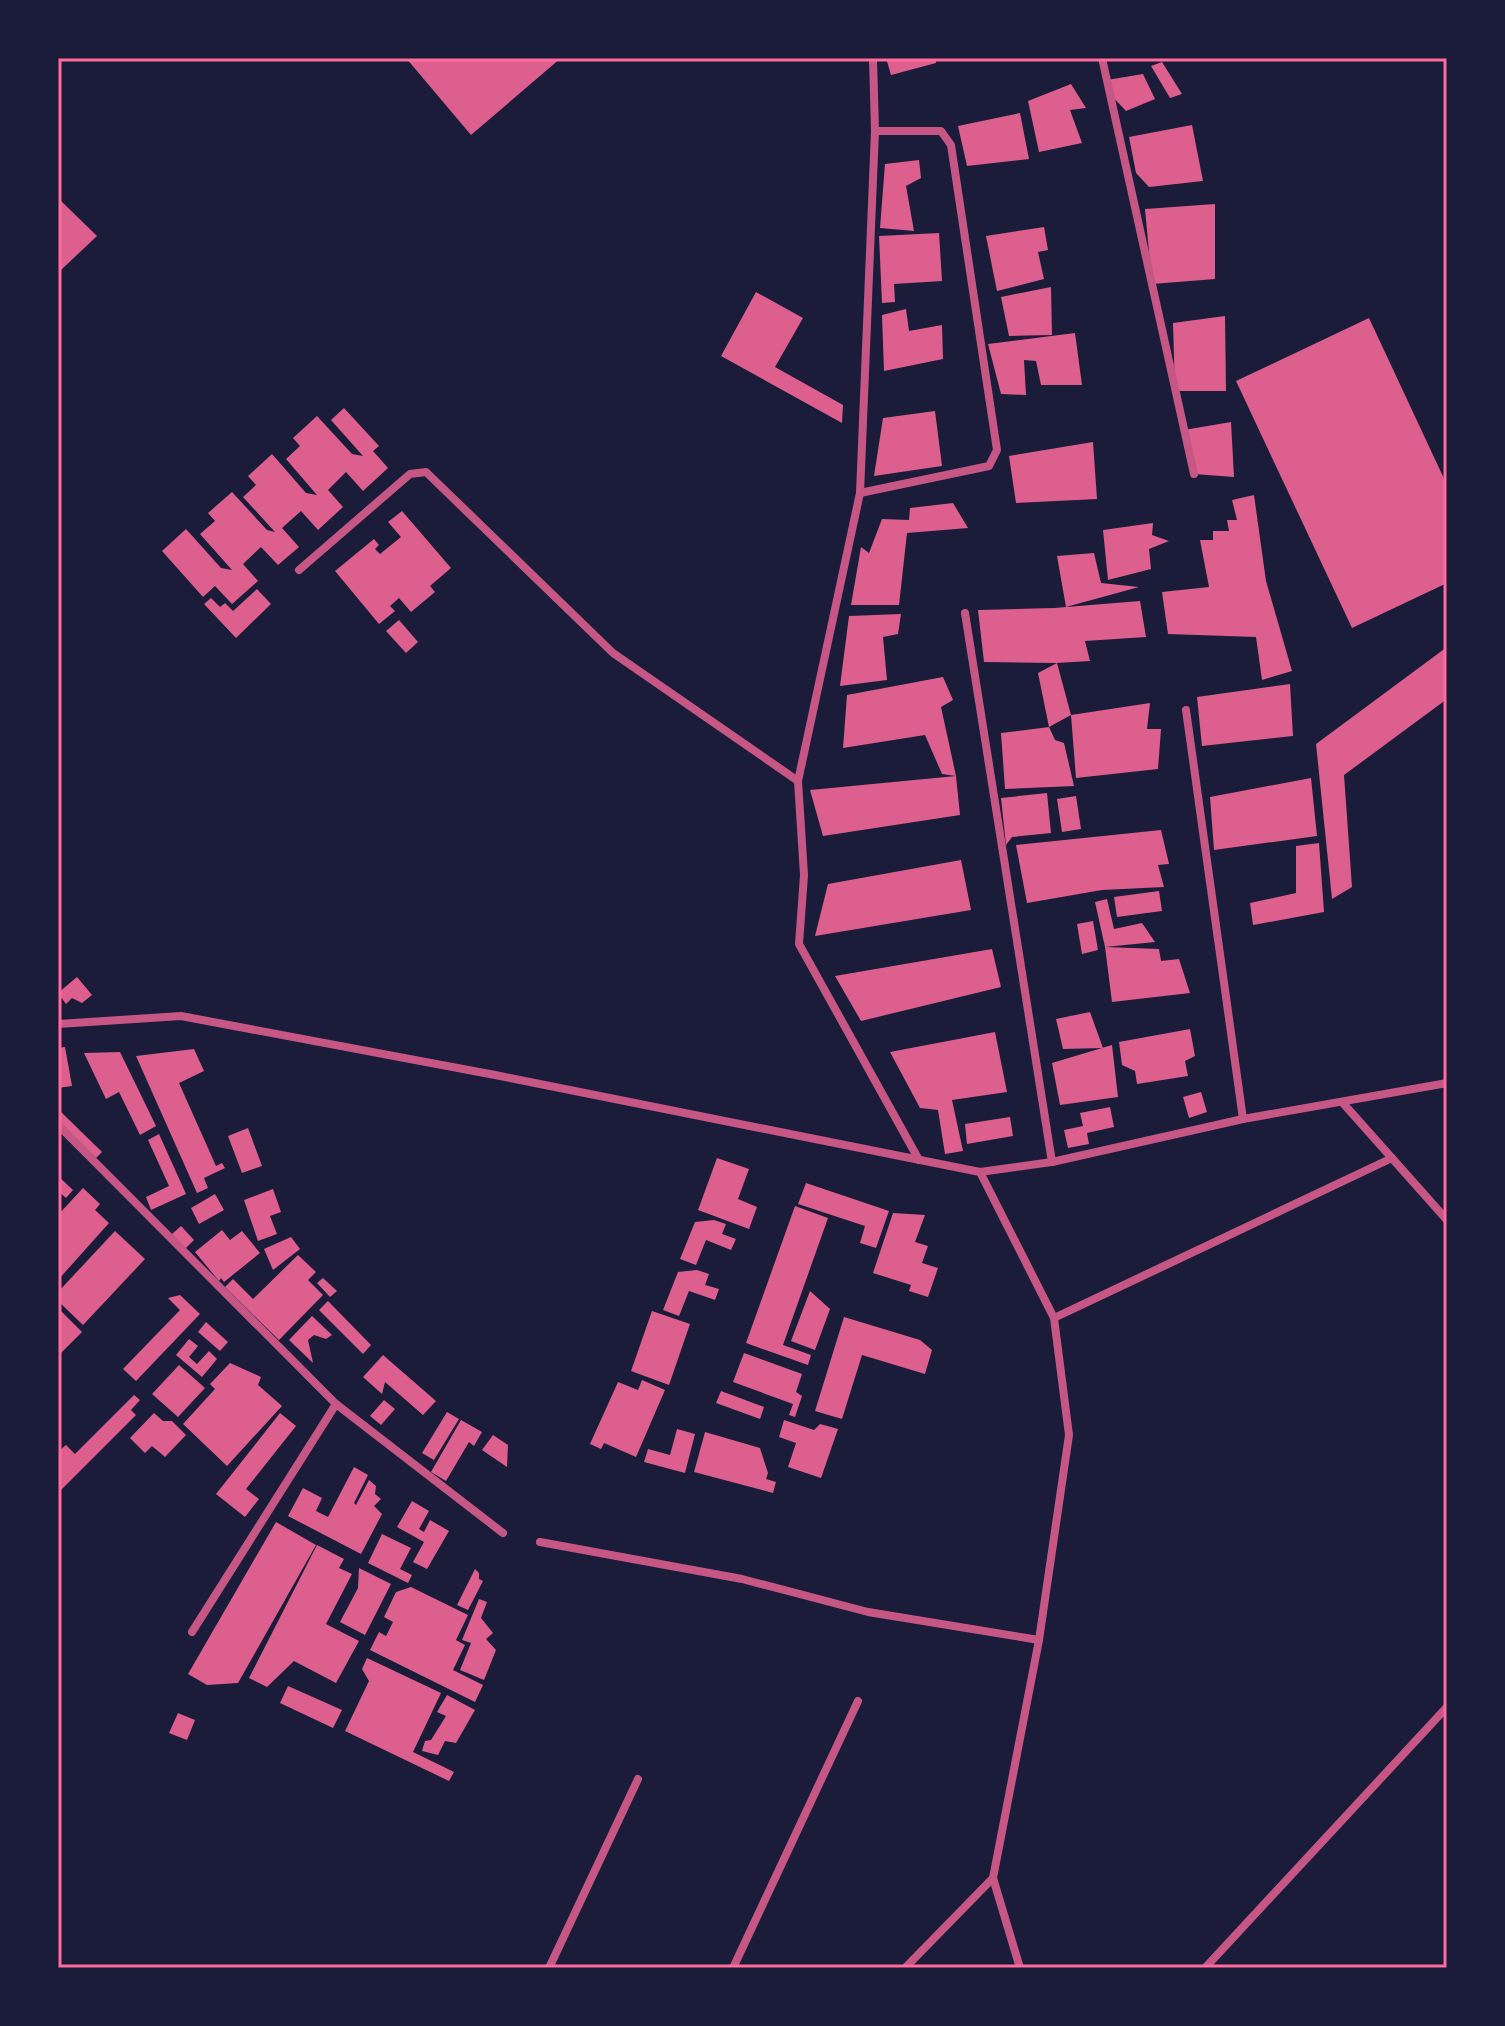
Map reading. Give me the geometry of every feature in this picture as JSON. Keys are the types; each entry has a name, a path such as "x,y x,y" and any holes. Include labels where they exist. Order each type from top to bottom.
{"street":[{"path":"873,58 875,131 860,493 798,781 804,875 799,944 919,1160"},
{"path":"1102,58 1194,474"},
{"path":"860,493 989,466 997,450 951,145 941,131 875,131"},
{"path":"299,570 410,474 426,472 613,653 798,781"},
{"path":"965,613 1052,1162"},
{"path":"1186,710 1243,1119"},
{"path":"58,1024 181,1016 980,1172 1052,1162 1243,1119 1447,1083"},
{"path":"1342,1102 1447,1220"},
{"path":"58,1125 336,1404 503,1533"},
{"path":"1054,1318 1392,1158"},
{"path":"980,1172 1054,1318 1069,1435 1039,1640 993,1878 1020,1968"},
{"path":"192,1632 336,1404"},
{"path":"540,1542 742,1579 868,1612 1039,1640"},
{"path":"733,1968 858,1701"},
{"path":"1205,1968 1447,1707"},
{"path":"549,1968 638,1779"},
{"path":"905,1968 993,1878"}],"building":[{"path":"406,58 561,58 471,135"},
{"path":"886,58 935,58 936,63 891,75"},
{"path":"1162,62 1182,94 1170,98 1151,66"},
{"path":"1143,74 1155,99 1126,111 1110,94 1107,80"},
{"path":"1071,84 1086,108 1070,110 1082,143 1039,152 1028,101"},
{"path":"1020,113 1029,159 967,166 958,126"},
{"path":"1192,125 1203,181 1149,187 1136,173 1129,137"},
{"path":"919,160 921,178 906,186 914,231 880,228 885,164"},
{"path":"58,198 97,236 61,270 58,267"},
{"path":"1215,204 1215,279 1152,284 1145,209"},
{"path":"1044,227 1048,250 1038,252 1044,279 997,291 986,236"},
{"path":"939,233 942,281 894,284 895,302 882,303 879,236"},
{"path":"1051,287 1052,335 1009,336 1001,297"},
{"path":"756,292 803,318 775,367 843,405 842,423 721,356"},
{"path":"906,309 909,331 942,325 943,359 884,371 882,315"},
{"path":"1225,316 1226,391 1175,391 1173,323"},
{"path":"1369,318 1447,485 1447,583 1352,628 1236,381"},
{"path":"1075,333 1082,385 1041,385 1036,361 1024,360 1026,395 1001,394 988,344"},
{"path":"344,408 379,446 373,451 388,468 363,491 346,472 328,490 343,507 318,530 301,511 282,528 299,547 278,565 261,547 243,564 258,581 232,604 215,586 203,597 162,551 186,529 221,568 232,570 200,534 215,521 208,513 232,492 267,530 275,532 243,497 256,485 248,476 272,454 306,493 317,495 286,459 300,446 293,438 317,416 352,454 363,456 331,420"},
{"path":"935,411 942,466 874,476 883,418"},
{"path":"1231,422 1234,477 1194,474 1184,430"},
{"path":"1093,442 1097,499 1016,503 1009,456"},
{"path":"1254,495 1266,581 1292,671 1262,680 1256,637 1168,634 1162,592 1209,587 1200,540 1213,540 1213,531 1229,531 1227,520 1237,520 1232,500"},
{"path":"953,503 968,528 907,533 899,605 851,605 861,547 869,553 882,519 909,520 910,508"},
{"path":"402,511 451,568 430,586 435,592 411,612 399,598 390,606 395,611 379,624 335,571 374,539 379,545 375,549 380,554 401,537 388,522"},
{"path":"1153,523 1152,535 1169,541 1149,549 1151,569 1108,580 1103,530"},
{"path":"1094,553 1101,583 1139,587 1066,607 1057,556"},
{"path":"257,589 271,604 236,638 204,604 211,598 220,607 225,603 233,611"},
{"path":"1140,601 1146,637 1085,641 1090,661 984,662 978,610"},
{"path":"901,614 898,634 883,637 887,680 840,686 849,616"},
{"path":"399,620 418,642 406,653 386,631"},
{"path":"1447,647 1447,699 1344,775 1352,887 1332,899 1316,744"},
{"path":"1057,663 1071,715 1049,727 1038,673"},
{"path":"943,677 953,700 941,707 956,776 942,774 925,735 843,748 847,695"},
{"path":"1290,684 1293,736 1202,746 1197,697"},
{"path":"1150,703 1147,729 1161,729 1158,769 1076,778 1071,715"},
{"path":"1049,727 1055,740 1064,743 1074,786 1005,789 1001,733"},
{"path":"956,776 960,815 823,836 810,790"},
{"path":"1311,778 1317,836 1214,850 1210,797"},
{"path":"1047,793 1051,833 1012,837 1006,845 1001,798"},
{"path":"1076,796 1081,829 1062,832 1057,799"},
{"path":"1161,830 1169,864 1158,865 1164,887 1102,890 1027,903 1016,845"},
{"path":"1319,843 1324,912 1253,925 1250,903 1296,893 1296,846"},
{"path":"961,860 971,910 815,936 828,884"},
{"path":"1159,891 1162,911 1117,917 1114,897"},
{"path":"1107,899 1114,929 1142,923 1155,942 1105,947 1095,902"},
{"path":"1093,921 1098,950 1082,954 1077,924"},
{"path":"1105,947 1159,949 1161,961 1179,959 1190,993 1112,1002"},
{"path":"992,949 1001,987 861,1021 835,976"},
{"path":"77,977 92,995 82,1003 72,998 66,1004 58,993"},
{"path":"1090,1012 1103,1048 1063,1049 1056,1019"},
{"path":"1190,1029 1195,1056 1185,1061 1188,1076 1137,1084 1135,1071 1122,1065 1119,1042"},
{"path":"995,1032 1007,1092 952,1100 963,1151 945,1154 938,1110 920,1108 890,1052"},
{"path":"1112,1045 1118,1097 1060,1105 1052,1063"},
{"path":"65,1047 72,1086 58,1088 58,1048"},
{"path":"194,1049 204,1071 179,1083 216,1166 222,1163 225,1168 204,1178 208,1188 197,1193 136,1056"},
{"path":"120,1052 156,1126 140,1135 119,1092 106,1099 84,1053"},
{"path":"1201,1092 1207,1112 1189,1118 1183,1097"},
{"path":"1110,1107 1114,1127 1087,1133 1089,1144 1068,1148 1064,1130 1083,1126 1080,1113"},
{"path":"58,1109 102,1152 96,1158 58,1121"},
{"path":"1010,1117 1013,1136 967,1144 965,1124"},
{"path":"248,1128 262,1166 242,1173 228,1136"},
{"path":"159,1134 186,1194 151,1210 146,1197 169,1186 148,1140"},
{"path":"717,1158 749,1169 738,1199 757,1207 749,1229 698,1210"},
{"path":"58,1176 73,1190 66,1198 58,1191"},
{"path":"806,1183 889,1211 876,1248 860,1243 865,1226 798,1204"},
{"path":"83,1188 100,1204 95,1210 109,1223 58,1280 58,1215"},
{"path":"273,1189 281,1212 270,1216 277,1234 258,1241 244,1200"},
{"path":"215,1194 224,1210 199,1224 191,1208"},
{"path":"795,1206 828,1218 783,1345 811,1355 808,1365 746,1343"},
{"path":"893,1213 925,1215 915,1242 928,1246 922,1263 938,1268 928,1297 909,1291 911,1285 873,1273"},
{"path":"714,1220 726,1224 722,1234 736,1239 731,1250 706,1240 696,1265 680,1259 695,1222"},
{"path":"181,1226 194,1240 185,1249 172,1234"},
{"path":"222,1230 230,1240 242,1231 260,1253 224,1282 221,1278 219,1281 195,1252"},
{"path":"115,1231 145,1259 83,1325 58,1301 58,1292"},
{"path":"291,1237 300,1249 273,1270 264,1249"},
{"path":"298,1255 316,1272 308,1280 323,1295 279,1340 225,1287 233,1279 253,1299"},
{"path":"697,1270 709,1274 705,1285 719,1289 715,1300 689,1291 679,1316 663,1310 678,1272"},
{"path":"323,1278 337,1291 330,1297 317,1283"},
{"path":"810,1291 830,1309 815,1350 791,1341"},
{"path":"180,1295 200,1314 136,1381 123,1369 180,1310 168,1298"},
{"path":"328,1301 371,1345 363,1354 319,1310"},
{"path":"58,1308 82,1332 58,1356"},
{"path":"652,1311 690,1324 669,1385 631,1371"},
{"path":"312,1316 332,1335 326,1339 314,1335 308,1340 313,1363 289,1340"},
{"path":"844,1317 920,1340 932,1350 925,1374 862,1355 842,1419 815,1411"},
{"path":"206,1322 228,1342 220,1351 198,1332"},
{"path":"189,1339 198,1346 189,1357 197,1364 209,1351 217,1359 202,1377 176,1355"},
{"path":"744,1353 802,1374 796,1392 802,1396 795,1417 789,1415 793,1404 733,1382"},
{"path":"383,1355 436,1401 423,1415 385,1382 382,1394 363,1377"},
{"path":"230,1363 261,1377 258,1385 282,1406 227,1466 183,1424 215,1389 210,1384"},
{"path":"179,1365 205,1388 178,1417 152,1394"},
{"path":"642,1380 665,1390 636,1457 604,1443 601,1449 590,1444 618,1382 638,1390"},
{"path":"721,1391 764,1407 760,1419 716,1403"},
{"path":"134,1395 140,1400 131,1410 136,1415 58,1493 58,1452 66,1445 75,1454"},
{"path":"384,1400 395,1409 381,1425 370,1416"},
{"path":"447,1412 459,1419 434,1460 422,1453"},
{"path":"154,1413 163,1421 172,1421 186,1435 165,1457 152,1446 145,1453 130,1438"},
{"path":"280,1413 296,1426 246,1489 259,1499 245,1517 216,1494"},
{"path":"461,1420 482,1432 474,1446 469,1442 446,1481 431,1472"},
{"path":"784,1420 814,1430 820,1424 838,1429 821,1478 788,1467 796,1443 779,1437"},
{"path":"677,1429 695,1434 685,1473 644,1462 648,1449 670,1455"},
{"path":"705,1432 760,1448 768,1473 766,1479 776,1482 773,1493 694,1472"},
{"path":"493,1435 508,1445 507,1467 482,1450"},
{"path":"354,1467 368,1475 354,1503 356,1505 369,1480 376,1486 375,1494 381,1499 374,1506 382,1514 361,1554 288,1516 303,1488 322,1498 316,1511 328,1517"},
{"path":"412,1501 429,1511 419,1529 424,1532 430,1520 449,1531 427,1569 413,1562 424,1542 397,1527"},
{"path":"276,1522 316,1545 238,1683 207,1685 188,1674"},
{"path":"382,1534 411,1548 400,1569 412,1575 408,1583 368,1563"},
{"path":"317,1545 344,1559 339,1568 352,1574 326,1624 359,1641 336,1683 294,1661 267,1687 249,1678"},
{"path":"359,1568 391,1584 365,1635 340,1622 358,1588"},
{"path":"475,1569 483,1581 468,1610 457,1605"},
{"path":"411,1587 468,1615 456,1640 465,1645 453,1670 483,1685 475,1702 370,1650 379,1632 386,1636 393,1622 384,1617 396,1592"},
{"path":"479,1599 487,1602 481,1618 493,1633 486,1639 496,1650 484,1680 460,1670 471,1643 462,1640"},
{"path":"367,1658 441,1693 413,1752 454,1772 449,1781 345,1731 369,1681 362,1669"},
{"path":"288,1686 342,1710 333,1728 280,1703"},
{"path":"447,1695 475,1710 456,1743 445,1741 438,1755 422,1751 425,1741 431,1740 446,1716 437,1712"},
{"path":"178,1713 195,1720 187,1740 169,1733"}]}
